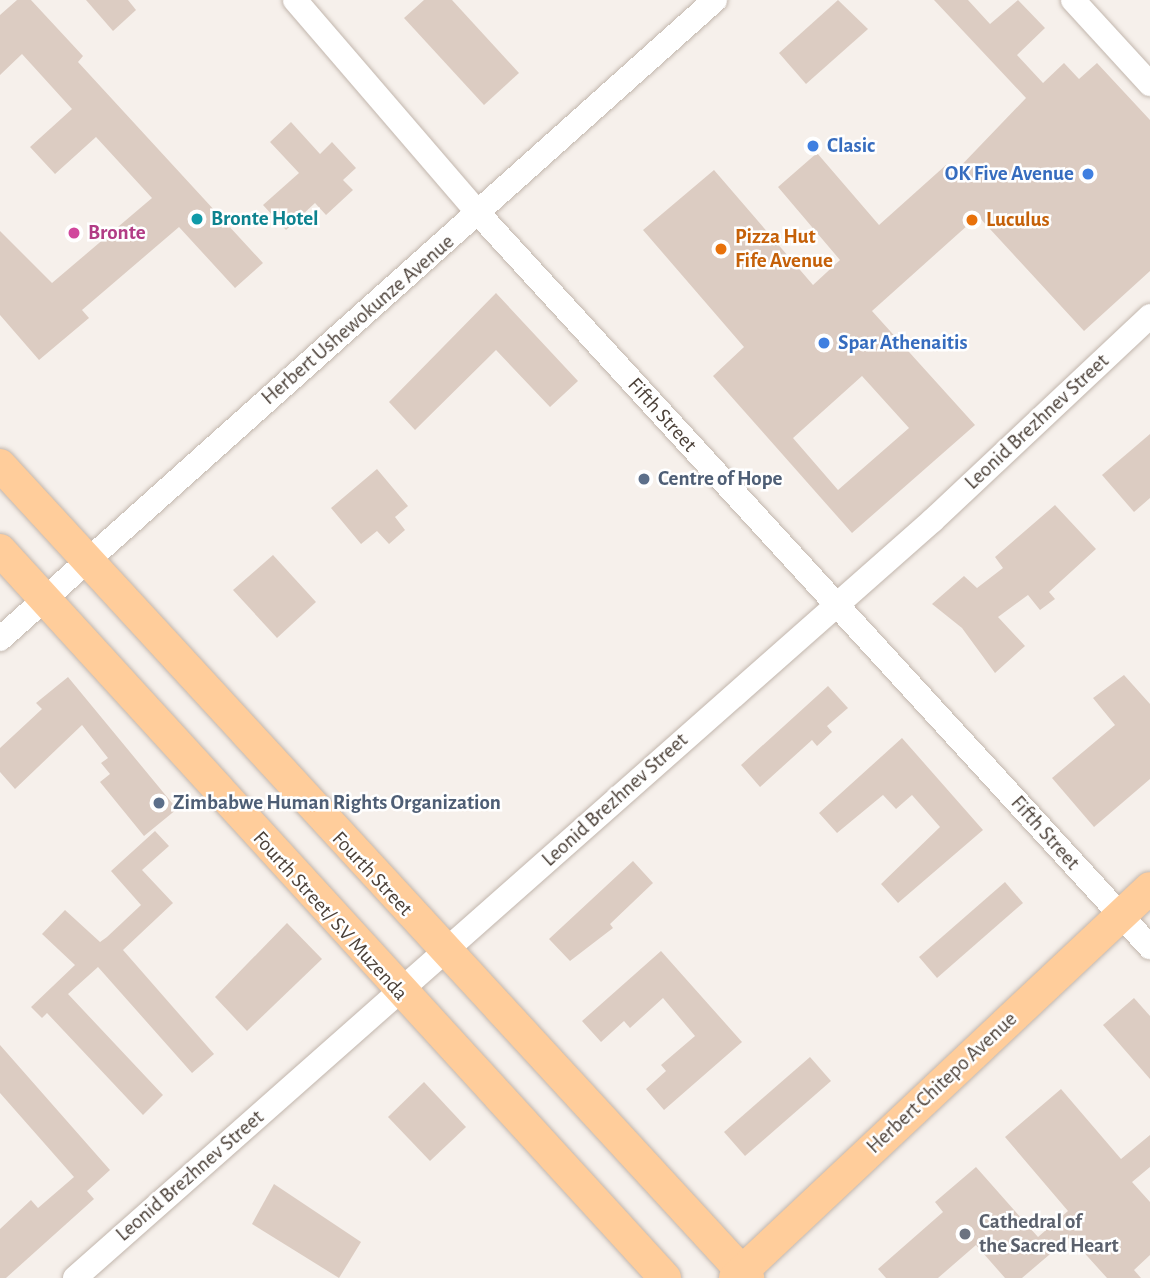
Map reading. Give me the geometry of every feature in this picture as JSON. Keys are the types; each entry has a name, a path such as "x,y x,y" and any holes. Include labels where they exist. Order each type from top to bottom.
{"main road":[{"name":"Fourth Street","path":"0,465 86,563 742,1276"},
{"name":"Fourth Street/ S.V Muzenda","path":"0,550 398,993 664,1278"},
{"name":"Herbert Chitepo Avenue","path":"742,1276 1150,888"}],"street":[{"name":"Fifth Street","path":"295,0 479,214 1150,947"},
{"name":"Herbert Ushewokunze Avenue","path":"0,639 479,214 715,0"},
{"path":"1073,0 1150,84"},
{"name":"Leonid Brezhnev Street","path":"75,1278 835,605 1150,316"}],"building":[{"path":"17,0 31,0 83,56 78,62 263,263 235,288 179,227 82,310 89,318 39,360 0,315 0,231 52,283 152,198 96,137 55,174 30,147 72,109 22,54 0,75 0,15"},
{"path":"86,0 128,0 136,10 113,31"},
{"path":"424,0 452,0 519,73 484,105 404,18"},
{"path":"838,0 868,29 806,84 779,53"},
{"path":"934,0 968,0 990,24 1018,0 1045,28 1017,55 1043,83 1064,63 1079,79 1097,63 1150,120 1150,271 1084,331 978,216 872,311 975,425 852,533 713,376 744,347 643,230 714,170 813,285 840,260 778,187 817,153 879,225 946,165 953,174 1026,98","holes":["862,376 909,428 838,490 793,438"]},
{"path":"291,122 320,154 332,142 356,168 343,180 353,190 326,215 315,203 286,230 263,205 299,173 270,142"},
{"path":"496,293 578,381 550,407 496,350 415,430 389,402"},
{"path":"1150,434 1150,498 1134,512 1102,475"},
{"path":"377,469 408,506 395,517 405,530 389,544 377,531 361,544 331,508"},
{"path":"1055,505 1096,549 1049,592 1055,599 1040,610 1028,595 998,617 1025,646 995,673 962,628 932,604 964,576 977,588 1003,568 995,557"},
{"path":"273,555 316,602 277,638 233,590"},
{"path":"1124,675 1150,704 1150,779 1094,827 1052,778 1115,725 1093,698"},
{"path":"68,677 177,809 144,836 100,782 110,774 101,763 108,758 82,725 15,789 0,772 0,748 42,709 36,703"},
{"path":"828,686 848,708 827,726 832,732 817,746 812,740 760,787 741,765"},
{"path":"902,738 983,830 898,903 881,884 940,827 912,795 896,809 883,795 837,833 819,813"},
{"path":"155,831 169,846 142,870 173,903 123,950 214,1054 192,1073 98,967 68,994 163,1095 143,1115 47,1013 42,1018 31,1007 75,965 42,934 65,910 100,942 107,937 141,905 111,871"},
{"path":"633,861 653,883 610,924 613,928 570,961 549,939"},
{"path":"1005,882 1023,903 937,978 919,957"},
{"path":"287,923 322,959 247,1031 215,997"},
{"path":"661,951 742,1042 664,1110 646,1089 666,1071 661,1065 695,1036 663,998 630,1028 624,1021 601,1042 582,1021"},
{"path":"1134,998 1150,1016 1150,1079 1103,1025"},
{"path":"0,1045 110,1170 87,1191 94,1199 6,1278 0,1278 0,1229 31,1200 38,1208 74,1177 0,1093"},
{"path":"810,1057 831,1081 745,1156 724,1132"},
{"path":"424,1082 466,1127 430,1161 388,1117"},
{"path":"1061,1089 1121,1159 1150,1135 1150,1167 1132,1182 1150,1202 1150,1255 1134,1270 1141,1278 1107,1278 1070,1237 1022,1278 1005,1278 976,1245 938,1278 886,1278 878,1269 943,1212 935,1202 976,1167 1038,1237 1068,1211 1005,1137"},
{"path":"274,1184 361,1242 339,1278 252,1224"}],"place":[{"name":"Clasic","path":"813,146"},
{"name":"OK Five Avenue","path":"1088,174"},
{"name":"Bronte Hotel","path":"197,219"},
{"name":"Luculus","path":"972,220"},
{"name":"Bronte","path":"74,233"},
{"name":"Pizza Hut Fife Avenue","path":"721,249"},
{"name":"Spar Athenaitis","path":"824,343"},
{"name":"Centre of Hope","path":"644,479"},
{"name":"Zimbabwe Human Rights Organization","path":"159,803"},
{"name":"Cathedral of the Sacred Heart","path":"965,1234"}]}
